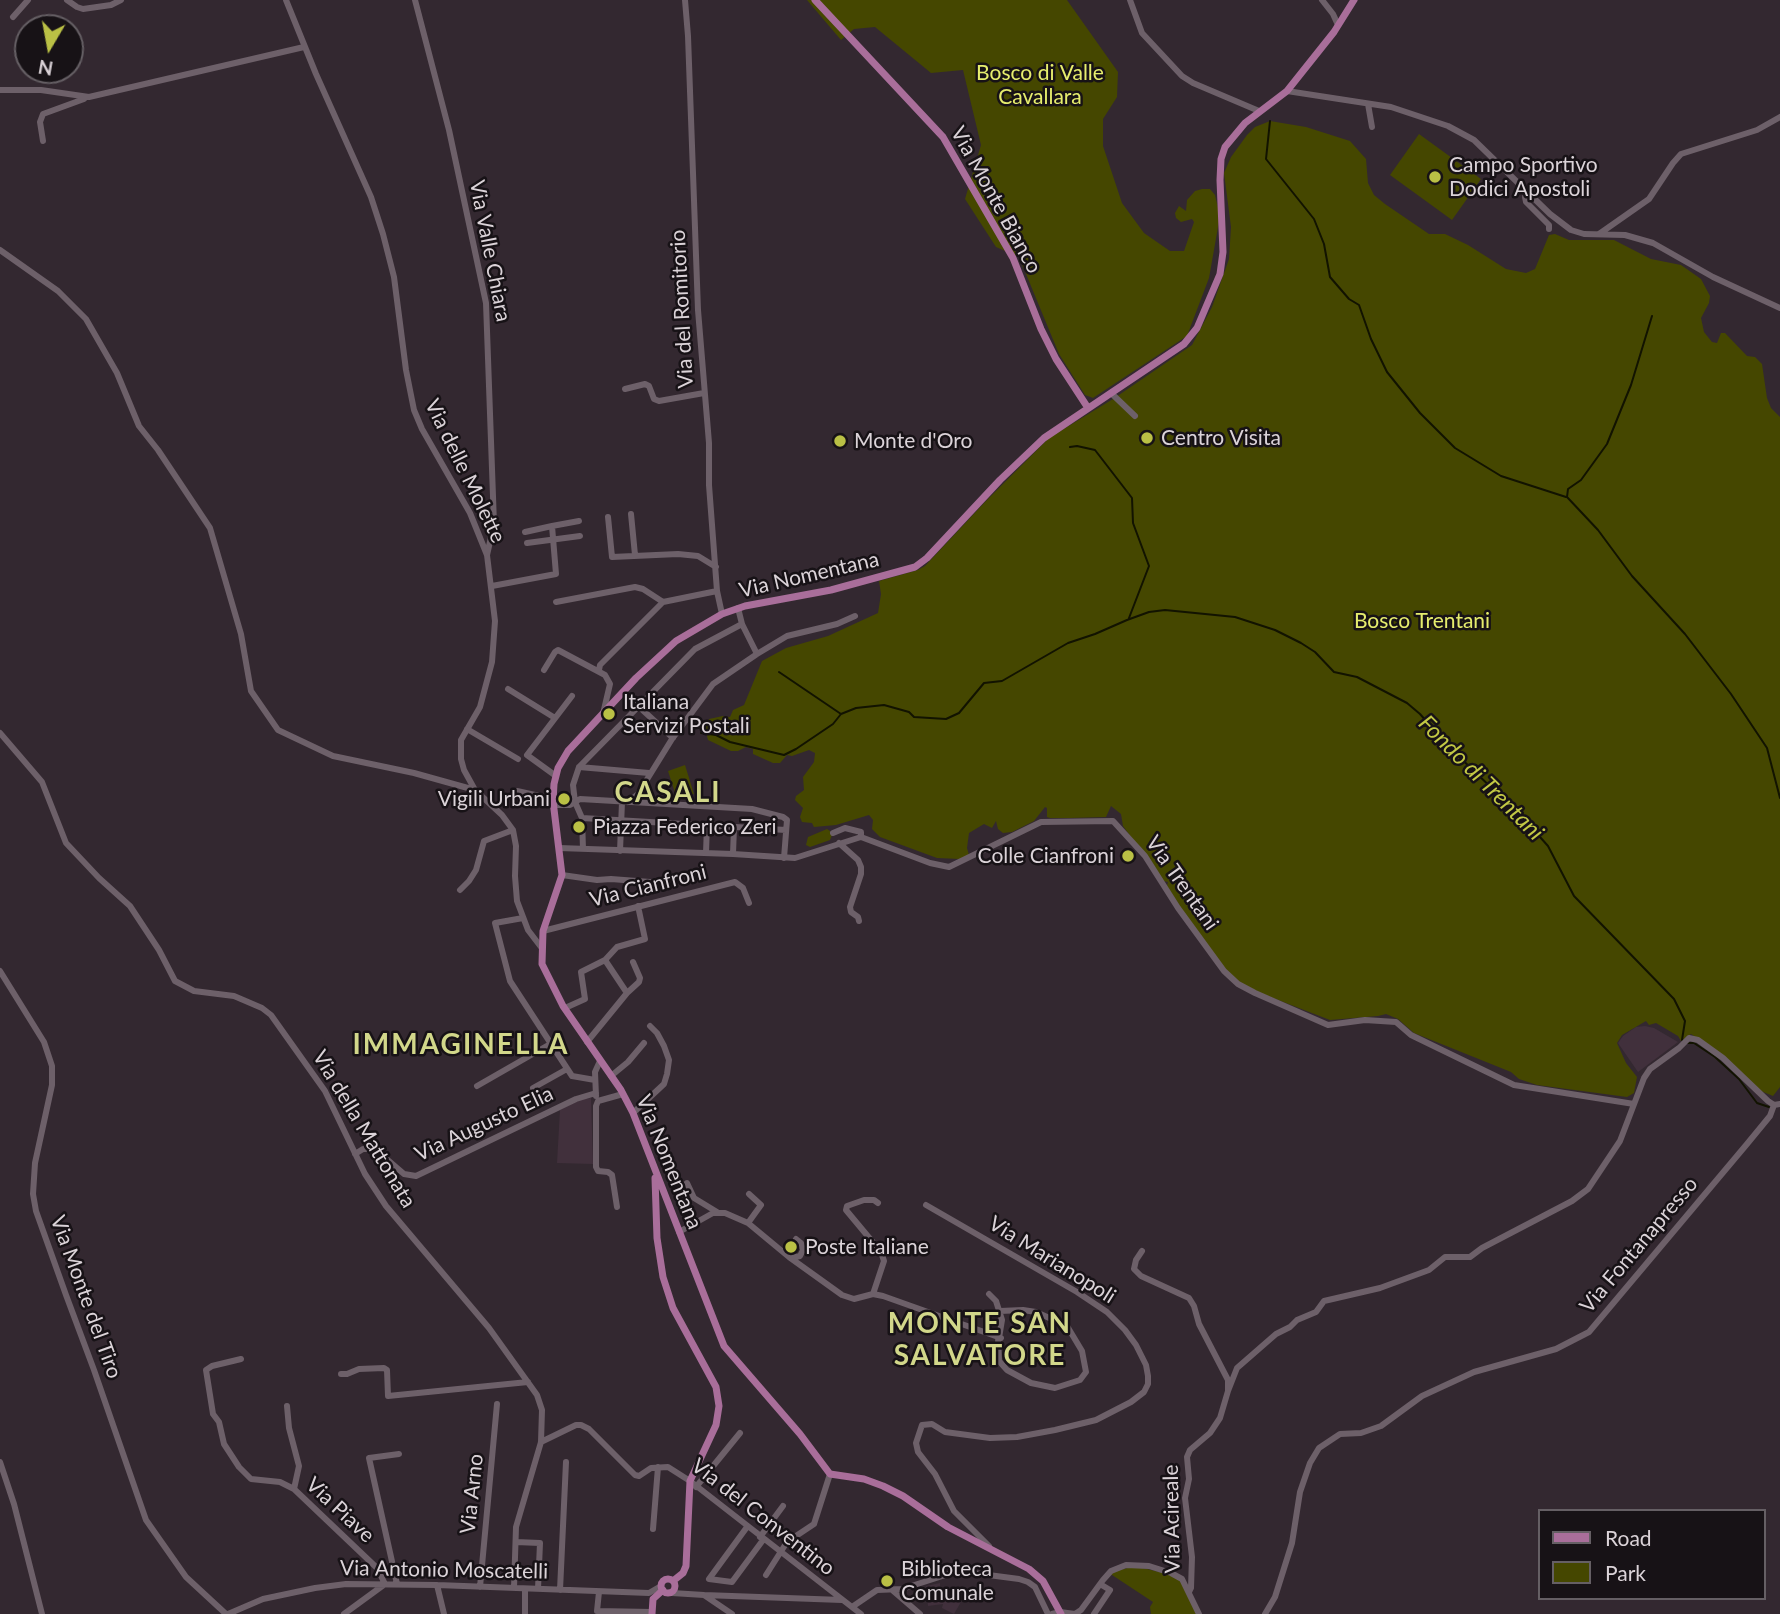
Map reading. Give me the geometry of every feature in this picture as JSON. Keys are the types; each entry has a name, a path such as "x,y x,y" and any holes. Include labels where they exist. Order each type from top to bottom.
{"main road":[{"name":"Via Monte Bianco","path":"816,0 943,137 1013,258 1041,329 1056,359 1087,408"},
{"name":"Via Nomentana","path":"830,1474 800,1434 724,1346 633,1113 565,1008 542,964 543,931 562,875 554,802 556,776 568,751 676,641 722,614 738,608 831,590 915,567 927,558 1038,443 1175,352 1197,328 1220,274 1220,180 1223,154 1234,135 1259,111 1287,91 1354,0"},
{"path":"652,1613 653,1599 662,1588 664,1580 673,1581 683,1573 686,1566 693,1484 716,1426 718,1395 703,1361 671,1303 663,1277 657,1238 654,1163"},
{"path":"830,1474 864,1479 883,1486 903,1496 948,1527 1029,1569 1043,1581 1055,1614"},
{"path":"662,1588 666,1593 672,1592 675,1588 673,1581"}],"street":[{"path":"13,17 28,0"},
{"path":"67,0 83,9 111,5 121,0"},
{"name":"Via delle Molette","path":"286,0 304,47 369,190 383,233 394,277 404,358 414,410 470,513 487,555 495,621 492,662 482,700 460,742 461,759 475,790 502,815 513,830"},
{"name":"Via Valle Chiara","path":"415,0 446,118 485,297 494,524 487,555"},
{"name":"Via del Romitorio","path":"685,0 709,485 717,591 722,614"},
{"path":"1130,0 1142,33 1182,76 1259,111"},
{"path":"1322,0 1338,25"},
{"path":"43,141 40,122 43,114 93,96 304,47"},
{"path":"0,90 41,90 82,97 93,96"},
{"path":"1287,91 1399,109 1445,124 1464,134 1567,228 1581,233 1625,235 1657,244 1713,277 1780,308"},
{"path":"1368,104 1372,127"},
{"path":"1597,234 1648,198 1681,154 1756,130 1780,117"},
{"path":"1529,194 1525,197 1526,202 1549,225 1549,229"},
{"path":"0,250 58,291 86,319 117,373 139,426 210,528 241,635 251,691 278,730 333,756 401,770 475,790"},
{"path":"625,389 645,384 649,386 653,398 659,401 704,393"},
{"path":"1111,393 1135,416"},
{"path":"631,514 635,555"},
{"path":"608,517 612,556 698,556 716,567"},
{"path":"525,532 579,521"},
{"path":"492,586 555,575 552,527"},
{"path":"527,544 580,536"},
{"path":"556,602 637,587 663,603"},
{"path":"599,670 600,665 663,603 717,591"},
{"path":"738,608 742,624 757,654"},
{"path":"620,852 621,820 625,802 638,794 649,773 713,684 787,636 837,624 855,616"},
{"path":"583,849 582,818 575,802 573,785 579,767 695,649 742,624"},
{"path":"544,670 558,650 594,670 599,670 610,684 602,716"},
{"path":"508,689 555,718"},
{"path":"623,692 673,738"},
{"path":"556,776 527,755 572,696"},
{"path":"467,729 519,759"},
{"name":"Via della Mattonata","path":"0,733 42,782 66,843 132,908 159,950 171,977 190,990 231,995 268,1012 325,1091 365,1174 397,1221 489,1328 528,1382 541,1405 541,1441 519,1515 514,1588"},
{"path":"579,767 649,773"},
{"path":"517,790 570,805 580,799 752,808 787,820 784,859"},
{"path":"582,818 786,830"},
{"name":"Via Trentani","path":"861,836 930,863 949,867 1041,822 1113,821 1145,856 1178,908 1224,971 1238,984 1328,1025 1365,1020 1396,1022 1411,1035 1514,1084 1634,1104"},
{"path":"706,853 707,825"},
{"path":"733,854 734,827"},
{"path":"559,848 733,854 784,859 795,858 861,836 861,832 845,828 833,833"},
{"path":"460,890 475,870 484,841 513,830 517,901 528,930 541,947"},
{"path":"839,843 858,860 861,867 850,907 859,921"},
{"path":"562,875 597,880 650,881"},
{"name":"Via Cianfroni","path":"543,931 736,882 743,888 749,903"},
{"path":"565,1008 585,999 581,972 605,960 617,947 645,939 638,906"},
{"path":"523,918 495,923 514,988 567,1069 577,1078 595,1080"},
{"path":"605,960 627,993"},
{"path":"587,1042 640,978 633,962"},
{"name":"Via Monte del Tiro","path":"0,971 38,1033 52,1066 52,1085 35,1163 33,1199 66,1295 146,1520 186,1577 227,1614"},
{"path":"633,1113 664,1084 667,1074 669,1060 657,1033 650,1026"},
{"name":"Via Acireale","path":"1189,1592 1192,1557 1185,1498 1189,1479 1187,1457 1190,1450 1210,1433 1220,1418 1237,1368 1244,1361 1297,1320 1316,1312 1324,1301 1380,1288 1429,1270 1445,1257 1470,1257 1482,1248 1572,1201 1588,1189 1620,1141 1650,1069 1692,1037 1723,1058 1775,1107"},
{"path":"477,1086 552,1043"},
{"path":"611,1076 628,1062 644,1043"},
{"path":"600,1061 595,1080 596,1167 598,1171 612,1175 617,1207"},
{"path":"533,1088 567,1069"},
{"path":"597,1099 623,1094"},
{"name":"Via Augusto Elia","path":"355,1154 363,1149 375,1149 404,1174 414,1176 576,1099 597,1099"},
{"name":"Via Fontanapresso","path":"1265,1614 1274,1600 1292,1543 1300,1492 1318,1448 1340,1434 1364,1433 1381,1426 1422,1396 1474,1372 1556,1349 1588,1332 1747,1144 1775,1107"},
{"path":"687,1183 694,1198 717,1212 748,1223 789,1257 842,1294 854,1299 873,1294 999,1338"},
{"path":"748,1223 761,1205 749,1194"},
{"path":"873,1294 884,1261 881,1252 846,1210 847,1206 864,1200 878,1203"},
{"name":"Via Marianopoli","path":"926,1205 1107,1312 1125,1330 1146,1365 1148,1384 1144,1392 1097,1420 1017,1437 990,1438 945,1432 932,1424 922,1425 916,1443 918,1452 935,1474 954,1511 993,1550"},
{"path":"679,1231 717,1212"},
{"path":"789,1257 796,1258 803,1250 801,1243 796,1240"},
{"path":"1142,1251 1134,1269 1140,1276 1189,1298 1199,1324 1228,1380 1228,1391"},
{"path":"989,1294 1000,1311 1002,1320 999,1361 1007,1370 1031,1383 1055,1388 1080,1380 1086,1372 1082,1351 1067,1326 1036,1312 1000,1311"},
{"name":"Via Piave","path":"242,1359 206,1370 213,1414 219,1422 224,1444 239,1467 251,1479 280,1482 294,1489 377,1568 385,1584"},
{"path":"341,1374 359,1368 384,1367 387,1370 388,1396 528,1382"},
{"name":"Via Arno","path":"480,1587 497,1404"},
{"path":"287,1406 289,1428 299,1466 294,1489"},
{"name":"Via del Conventino","path":"541,1441 581,1425 589,1429 635,1475 639,1476 650,1468 668,1467 861,1614"},
{"path":"693,1484 740,1433"},
{"path":"397,1584 369,1458 399,1454"},
{"path":"0,1462 14,1504 42,1614"},
{"path":"560,1590 566,1462"},
{"name":"Via del Conventino","path":"653,1529 659,1467"},
{"path":"766,1575 788,1542 814,1524 830,1474"},
{"path":"747,1527 709,1579 732,1582 783,1506"},
{"path":"516,1542 540,1543 538,1589"},
{"path":"852,1607 877,1590 902,1589 952,1572 1010,1577 1035,1587 1055,1614 1075,1614 1082,1610 1111,1571 1126,1565 1149,1566 1182,1579 1199,1614"},
{"name":"Via Antonio Moscatelli","path":"227,1614 263,1599 356,1583 649,1593 662,1588"},
{"path":"344,1614 385,1584"},
{"path":"1094,1614 1110,1590 1100,1584"},
{"path":"437,1585 444,1614"},
{"path":"891,1588 920,1614"},
{"path":"525,1589 526,1614"},
{"path":"599,1592 597,1611 652,1613"},
{"path":"672,1592 843,1600"},
{"path":"704,1595 732,1614"}],"shaded area":[{"path":"1636,1027 1654,1028 1678,1042 1638,1072 1618,1043"},
{"path":"591,1098 593,1164 557,1163 560,1110 579,1100"},
{"path":"940,1583 940,1589 950,1590 952,1587 965,1595 954,1614 942,1608 943,1604 928,1606 926,1586"}],"green space":[{"name":"Bosco di Valle Cavallara","path":"807,0 1067,0 1118,72 1117,97 1103,119 1103,146 1122,203 1144,233 1170,251 1184,251 1194,222 1192,219 1181,222 1175,213 1179,206 1186,211 1187,200 1195,191 1210,189 1215,195 1220,216 1209,278 1187,336 1093,398 1085,395 1059,354 1019,257 996,247 965,199 981,145 963,70 931,73 875,27 854,29 841,40"},
{"name":"Bosco Trentani","path":"1270,121 1306,127 1350,141 1366,159 1368,183 1374,195 1429,234 1445,234 1506,269 1526,273 1535,269 1549,235 1555,234 1569,240 1614,240 1651,259 1681,265 1701,279 1710,296 1701,318 1704,332 1712,342 1717,343 1721,333 1725,333 1747,356 1755,357 1762,364 1767,398 1771,408 1780,417 1780,1087 1773,1096 1756,1089 1691,1034 1681,1041 1678,1036 1656,1023 1649,1025 1646,1021 1622,1035 1617,1043 1626,1063 1637,1077 1634,1093 1627,1097 1537,1085 1519,1079 1511,1072 1414,1033 1398,1019 1386,1014 1330,1020 1260,993 1237,981 1196,931 1167,886 1168,882 1163,881 1123,826 1121,814 1111,806 1106,817 1070,818 1047,817 1045,807 1034,821 1012,832 1003,833 998,829 996,821 992,828 984,824 969,833 969,855 960,859 937,858 880,837 872,829 873,820 869,815 836,825 814,827 812,823 802,822 800,817 803,808 795,800 804,790 803,777 814,762 815,753 809,750 787,755 780,763 773,763 753,754 753,749 746,747 731,751 708,740 705,728 709,719 730,717 733,710 744,705 762,661 786,648 828,636 878,613 881,594 879,581 925,566 1049,438 1113,399 1192,345 1212,307 1229,259 1231,227 1224,173 1231,157 1247,135 1255,127"},
{"name":"Campo Sportivo Dodici Apostoli","path":"1419,134 1481,179 1452,220 1390,175"},
{"path":"685,765 694,794 677,799 668,771"},
{"path":"827,829 833,833 830,840 810,847 806,845 808,837"},
{"path":"1135,1566 1179,1577 1199,1614 1151,1614 1150,1607 1153,1602 1109,1573"}],"waterway":[{"path":"1270,121 1266,159 1314,219 1324,244 1330,277 1349,299 1359,305 1387,372 1420,413 1455,448 1501,476 1566,497"},
{"path":"1652,316 1631,385 1607,444 1581,480 1568,489 1567,497 1598,530 1632,576 1685,634 1731,694 1767,748 1780,798"},
{"path":"1070,447 1095,450 1132,498 1133,523 1149,566 1129,618"},
{"name":"Fondo di Trentani","path":"701,733 784,755 833,724 841,714 856,708 884,705 909,712 914,717 946,719 959,713 984,683 1002,681 1068,643 1149,612 1165,610 1235,617 1275,630 1301,643 1315,652 1334,672 1357,677 1407,703 1420,714 1449,747 1524,819 1548,846 1574,896 1674,999 1685,1021 1682,1040"},
{"path":"779,672 841,714"},
{"path":"1686,1043 1694,1043 1715,1057 1739,1079 1757,1103 1769,1107"}],"place":[{"name":"Campo Sportivo Dodici Apostoli","path":"1435,177"},
{"name":"Centro Visita","path":"1147,438"},
{"name":"Monte d'Oro","path":"840,441"},
{"name":"Italiana Servizi Postali","path":"609,714"},
{"name":"Vigili Urbani","path":"564,799"},
{"name":"Piazza Federico Zeri","path":"579,827"},
{"name":"Colle Cianfroni","path":"1128,856"},
{"name":"Poste Italiane","path":"791,1247"},
{"name":"Biblioteca Comunale","path":"887,1581"}],"district":[{"name":"CASALI","path":"668,793"},
{"name":"IMMAGINELLA","path":"461,1045"},
{"name":"MONTE SAN SALVATORE","path":"980,1340"}]}
